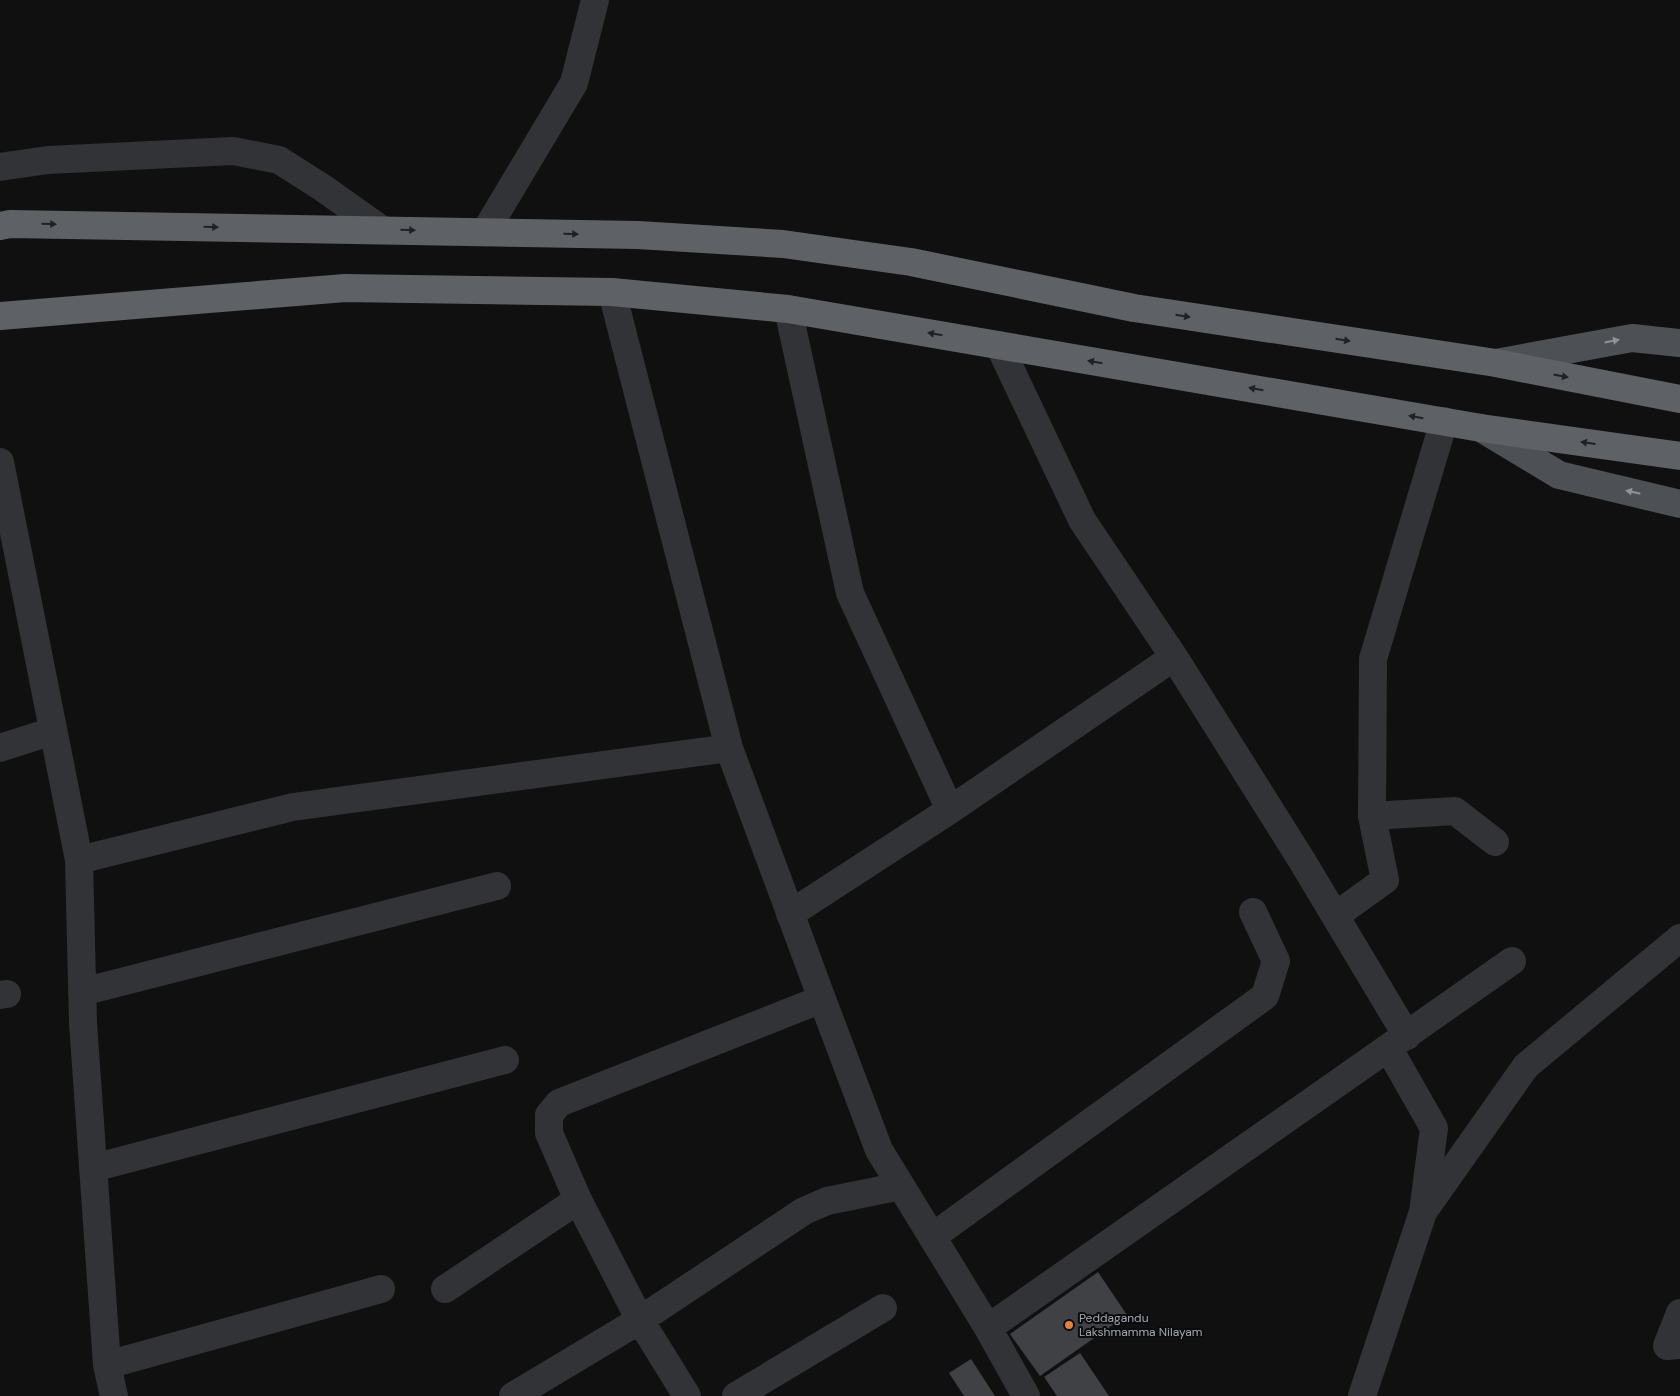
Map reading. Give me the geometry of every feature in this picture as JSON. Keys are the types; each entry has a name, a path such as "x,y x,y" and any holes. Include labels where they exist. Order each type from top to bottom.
{"highway":[{"path":"0,226 10,224 638,235 783,244 910,262 1134,308 1496,363 1680,399"},
{"path":"0,316 345,288 612,292 788,309 1444,422 1676,456"}],"main road":[{"path":"1496,363 1632,338 1680,343"},
{"path":"1481,428 1559,475 1680,504"}],"street":[{"path":"485,232 574,83 595,0"},
{"path":"0,167 48,160 233,151 278,160 323,188 382,230"},
{"path":"612,292 729,748 790,914 879,1150 988,1328 1026,1396"},
{"path":"788,309 850,593 950,810"},
{"path":"999,345 1082,520 1174,658 1335,916 1398,1042 1434,1128 1423,1212 1362,1396"},
{"path":"1335,916 1385,880 1372,816 1373,659 1444,422"},
{"path":"0,462 79,860 82,992 93,1168 106,1365 114,1396"},
{"path":"790,914 950,810 1174,658"},
{"path":"0,748 53,730"},
{"path":"79,860 293,807 729,748"},
{"path":"1372,816 1455,811 1495,842"},
{"path":"82,992 497,886"},
{"path":"932,1237 1265,996 1276,961 1253,912"},
{"path":"1423,1212 1526,1066 1680,938"},
{"path":"988,1328 1512,961"},
{"path":"687,1396 640,1320 578,1200 548,1133 550,1115 559,1103 822,999"},
{"path":"93,1168 505,1060"},
{"path":"513,1396 640,1320 804,1210 827,1201 901,1186"},
{"path":"445,1289 578,1200"},
{"path":"106,1365 381,1288"},
{"path":"736,1396 883,1308"},
{"path":"1680,1313 1667,1346 1680,1345"}],"building":[{"name":"Peddagandu Lakshmamma Nilayam","path":"1098,1272 1127,1315 1040,1376 1010,1334"},
{"name":"Peddagandu Lakshmamma Nilayam","path":"1080,1353 1109,1396 1057,1396 1044,1377"},
{"path":"971,1359 995,1396 964,1396 949,1373"}],"place":[{"name":"Peddagandu Lakshmamma Nilayam","path":"1069,1325"}]}
